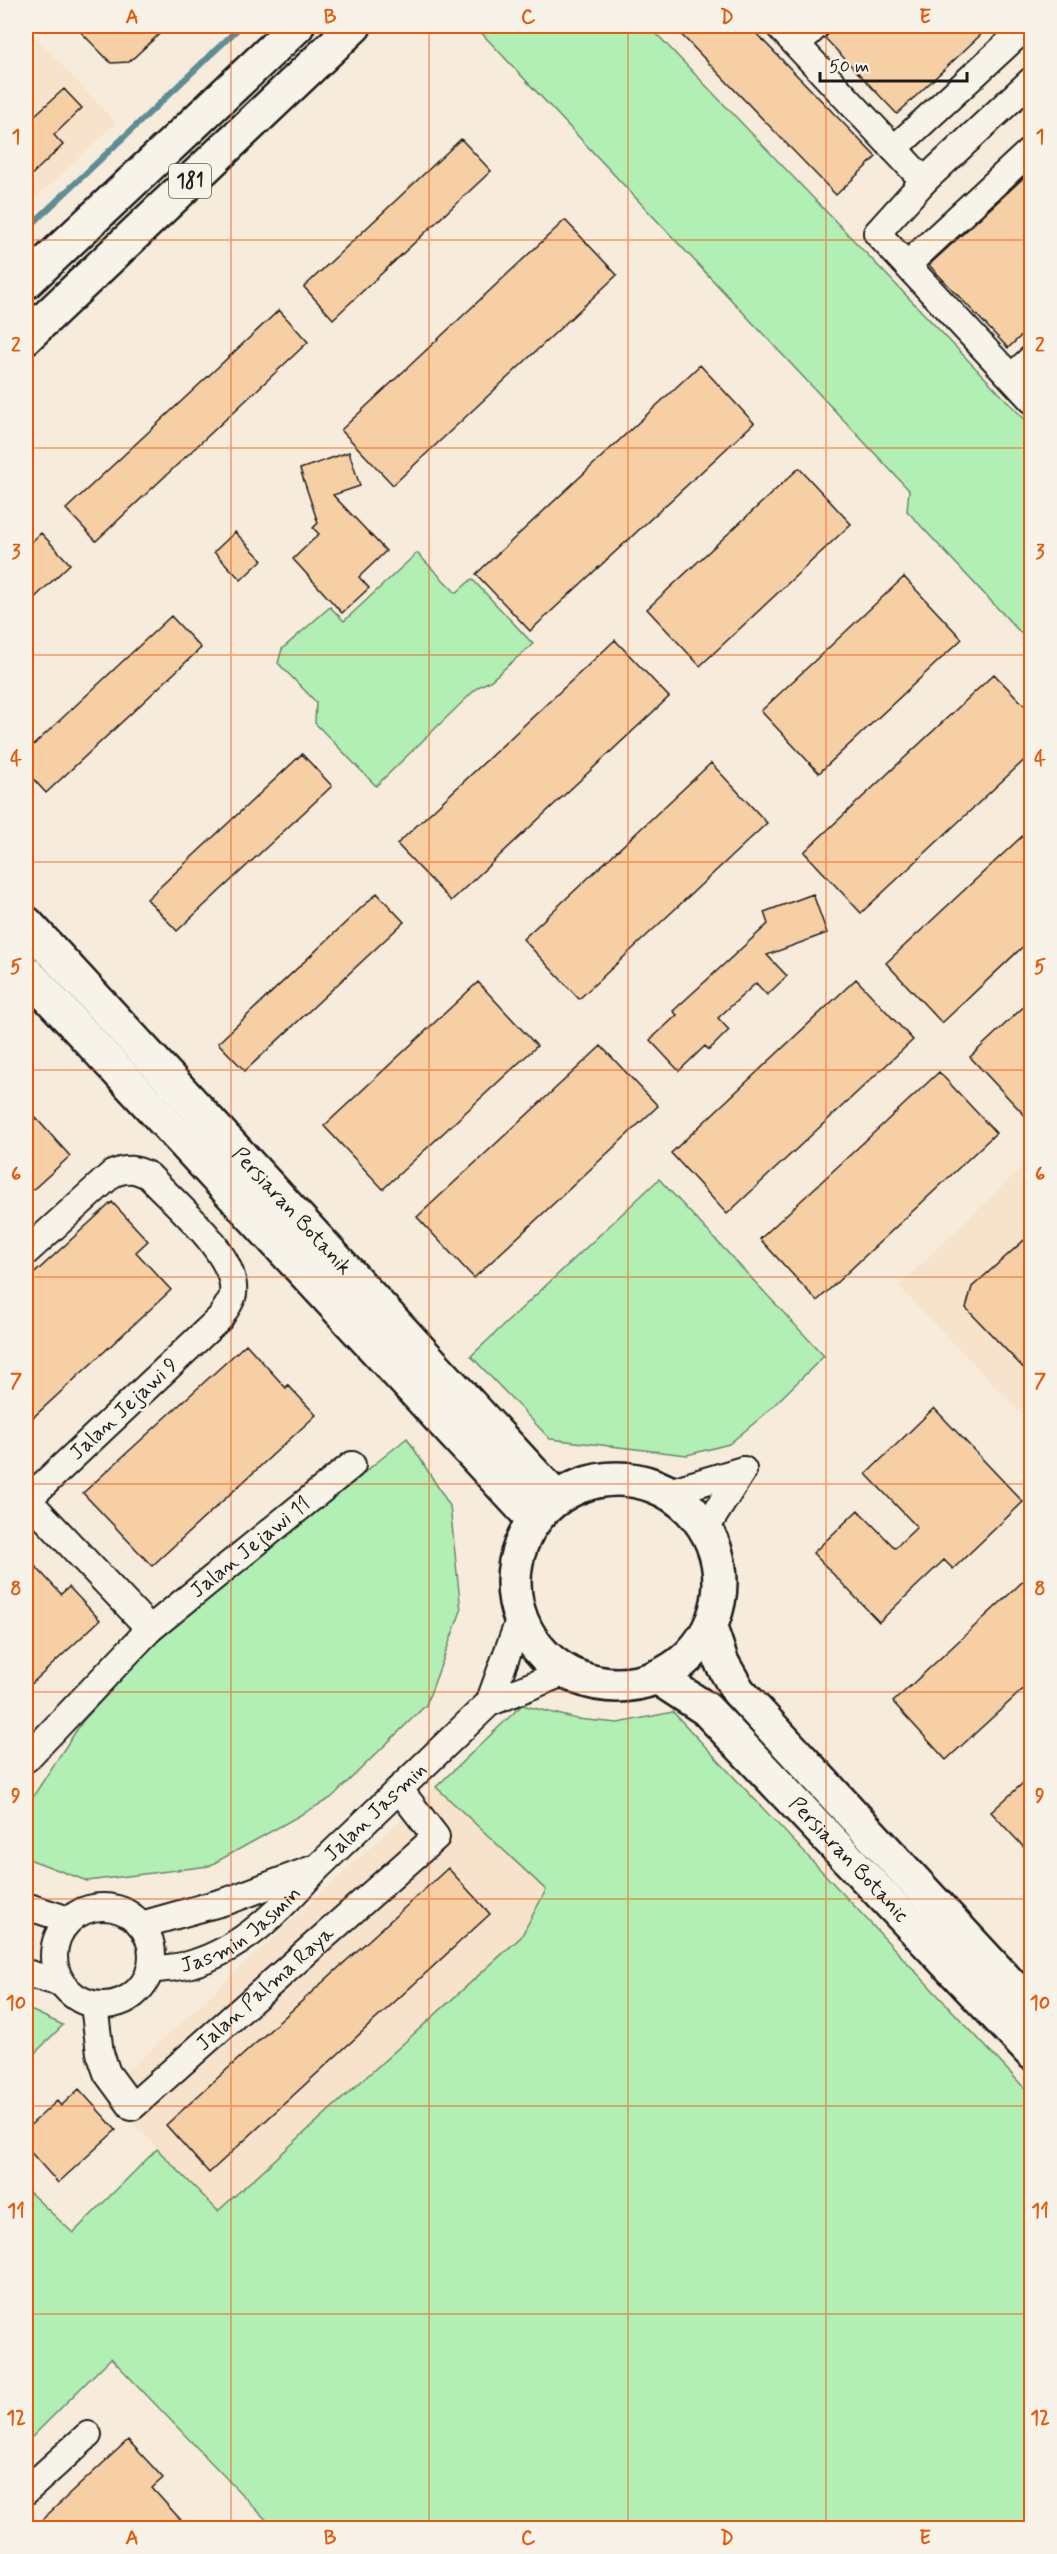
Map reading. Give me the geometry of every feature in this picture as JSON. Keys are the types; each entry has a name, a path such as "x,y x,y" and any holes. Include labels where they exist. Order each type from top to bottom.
{"main road":[{"name":"181","path":"26,282 297,26"},
{"name":"181","path":"26,337 354,26"},
{"name":"Persiaran Botanik","path":"26,923 545,1509"},
{"path":"26,972 545,1509"},
{"path":"612,1479 642,1481 669,1492 690,1507 706,1528 716,1551 721,1577 718,1603 710,1628 696,1648 684,1660 657,1677 626,1685 595,1683 565,1672 546,1658 530,1639 514,1598 515,1568 523,1538 545,1509 583,1484 612,1479"},
{"name":"Persiaran Botanic","path":"710,1628 722,1663 738,1691 1032,2008"},
{"name":"Persiaran Botanic","path":"657,1677 706,1709 1032,2053"}],"street":[{"path":"779,26 924,181"},
{"path":"797,44 816,26"},
{"path":"894,149 1027,26"},
{"path":"1032,80 924,181 877,233 1032,400"},
{"path":"907,265 1032,149"},
{"path":"1012,377 1032,358"},
{"name":"Jalan Jejawi 9","path":"26,1252 105,1180 122,1170 137,1169 220,1250 231,1272 233,1295 220,1318 26,1499"},
{"name":"Jalan Jejawi 11","path":"26,1759 150,1629 351,1465"},
{"path":"669,1492 742,1470 706,1528"},
{"path":"26,1499 150,1629"},
{"name":"Jalan Jasmin","path":"489,1703 520,1618"},
{"name":"Jalan Jasmin","path":"141,1924 230,1900 318,1867 489,1703 565,1672"},
{"name":"Jalan Palma Raya","path":"94,2005 100,2053 107,2073 132,2107 436,1837 399,1790"},
{"name":"Jasmin Jasmin","path":"150,1970 191,1965 230,1947 287,1903 318,1867"},
{"path":"26,1906 69,1920"},
{"path":"106,1907 119,1910 141,1924 149,1938 152,1954 150,1970 142,1986 128,1998 112,2005 94,2005 75,1997 61,1983 54,1964 54,1948 59,1933 69,1920 93,1908 106,1907"},
{"path":"26,1973 61,1983"},
{"path":"26,2491 88,2435"}],"shaded area":[{"path":"27,27 116,123 26,207 26,29"},
{"path":"1031,1158 1031,1424 898,1286"},
{"path":"436,1787 546,1890 522,1937 218,2212 104,2093"}],"green space":[{"path":"475,26 649,26 1031,426 1031,644 907,511 909,490"},
{"path":"417,553 456,593 472,579 533,644 490,681 478,687 376,786 315,723 316,702 278,663 282,649 330,607 344,621"},
{"path":"659,1179 824,1356 765,1414 729,1444 687,1455 550,1439 471,1356"},
{"path":"407,1438 450,1506 461,1611 426,1705 331,1798 209,1866 87,1881 26,1858 26,1807 82,1722 161,1636"},
{"path":"522,1705 577,1719 618,1723 673,1712 1031,2095 1031,2528 274,2528 111,2358 26,2443 26,2189 73,2233 157,2149 218,2211 521,1937 546,1890 436,1787"},
{"path":"26,2008 63,2025 26,2062"}],"building":[{"path":"75,26 168,26 129,62 111,63"},
{"path":"673,26 749,26 876,157 836,195"},
{"path":"833,26 990,26 897,114 825,38"},
{"path":"64,89 82,108 54,135 63,145 26,180 26,104 35,115"},
{"path":"461,139 491,171 333,319 304,287"},
{"path":"1032,170 1032,326 1008,348 929,265"},
{"path":"565,220 617,275 393,485 341,430"},
{"path":"279,310 308,342 96,541 66,509"},
{"path":"700,365 754,423 530,631 476,574"},
{"path":"349,452 360,486 333,495 386,551 359,577 369,588 342,613 293,559 319,534 313,528 318,523 300,469"},
{"path":"799,468 851,524 700,666 647,609"},
{"path":"235,532 262,560 241,580 214,552"},
{"path":"41,533 70,564 26,606 26,547"},
{"path":"904,577 962,639 819,773 761,711"},
{"path":"171,616 201,648 46,793 26,771 26,752"},
{"path":"615,640 669,697 451,901 397,844"},
{"path":"994,674 1032,713 1032,753 861,913 804,852"},
{"path":"302,754 332,786 177,931 147,899"},
{"path":"711,763 767,823 579,999 523,939"},
{"path":"1032,827 1032,938 942,1023 886,963"},
{"path":"377,893 404,922 245,1071 218,1043"},
{"path":"813,894 827,933 767,955 787,976 767,995 756,983 718,1018 729,1030 709,1050 705,1046 679,1071 650,1040 677,1015 673,1011 768,924 764,912"},
{"path":"856,979 913,1040 727,1214 671,1153"},
{"path":"478,982 537,1046 383,1189 324,1126"},
{"path":"1032,999 1032,1123 970,1057"},
{"path":"601,1046 658,1106 474,1278 417,1217"},
{"path":"939,1072 996,1133 817,1301 760,1239"},
{"path":"26,1107 70,1156 26,1196"},
{"path":"112,1202 148,1241 136,1252 171,1290 26,1424 26,1281"},
{"path":"1032,1233 1032,1377 966,1308 972,1287"},
{"path":"246,1344 286,1388 288,1385 316,1415 152,1566 83,1493"},
{"path":"934,1408 1023,1502 953,1569 944,1560 879,1622 813,1553 858,1510 895,1548 917,1527 866,1474"},
{"path":"26,1556 61,1594 69,1587 100,1620 26,1689"},
{"path":"1032,1573 1032,1681 946,1760 893,1702"},
{"path":"1032,1775 1032,1856 991,1812"},
{"path":"448,1868 490,1914 209,2173 166,2125"},
{"path":"79,2089 116,2130 58,2183 26,2147 26,2129 57,2101 61,2106"},
{"path":"128,2440 163,2478 152,2488 189,2529 32,2529"}],"waterway":[{"path":"26,230 241,26"}]}
